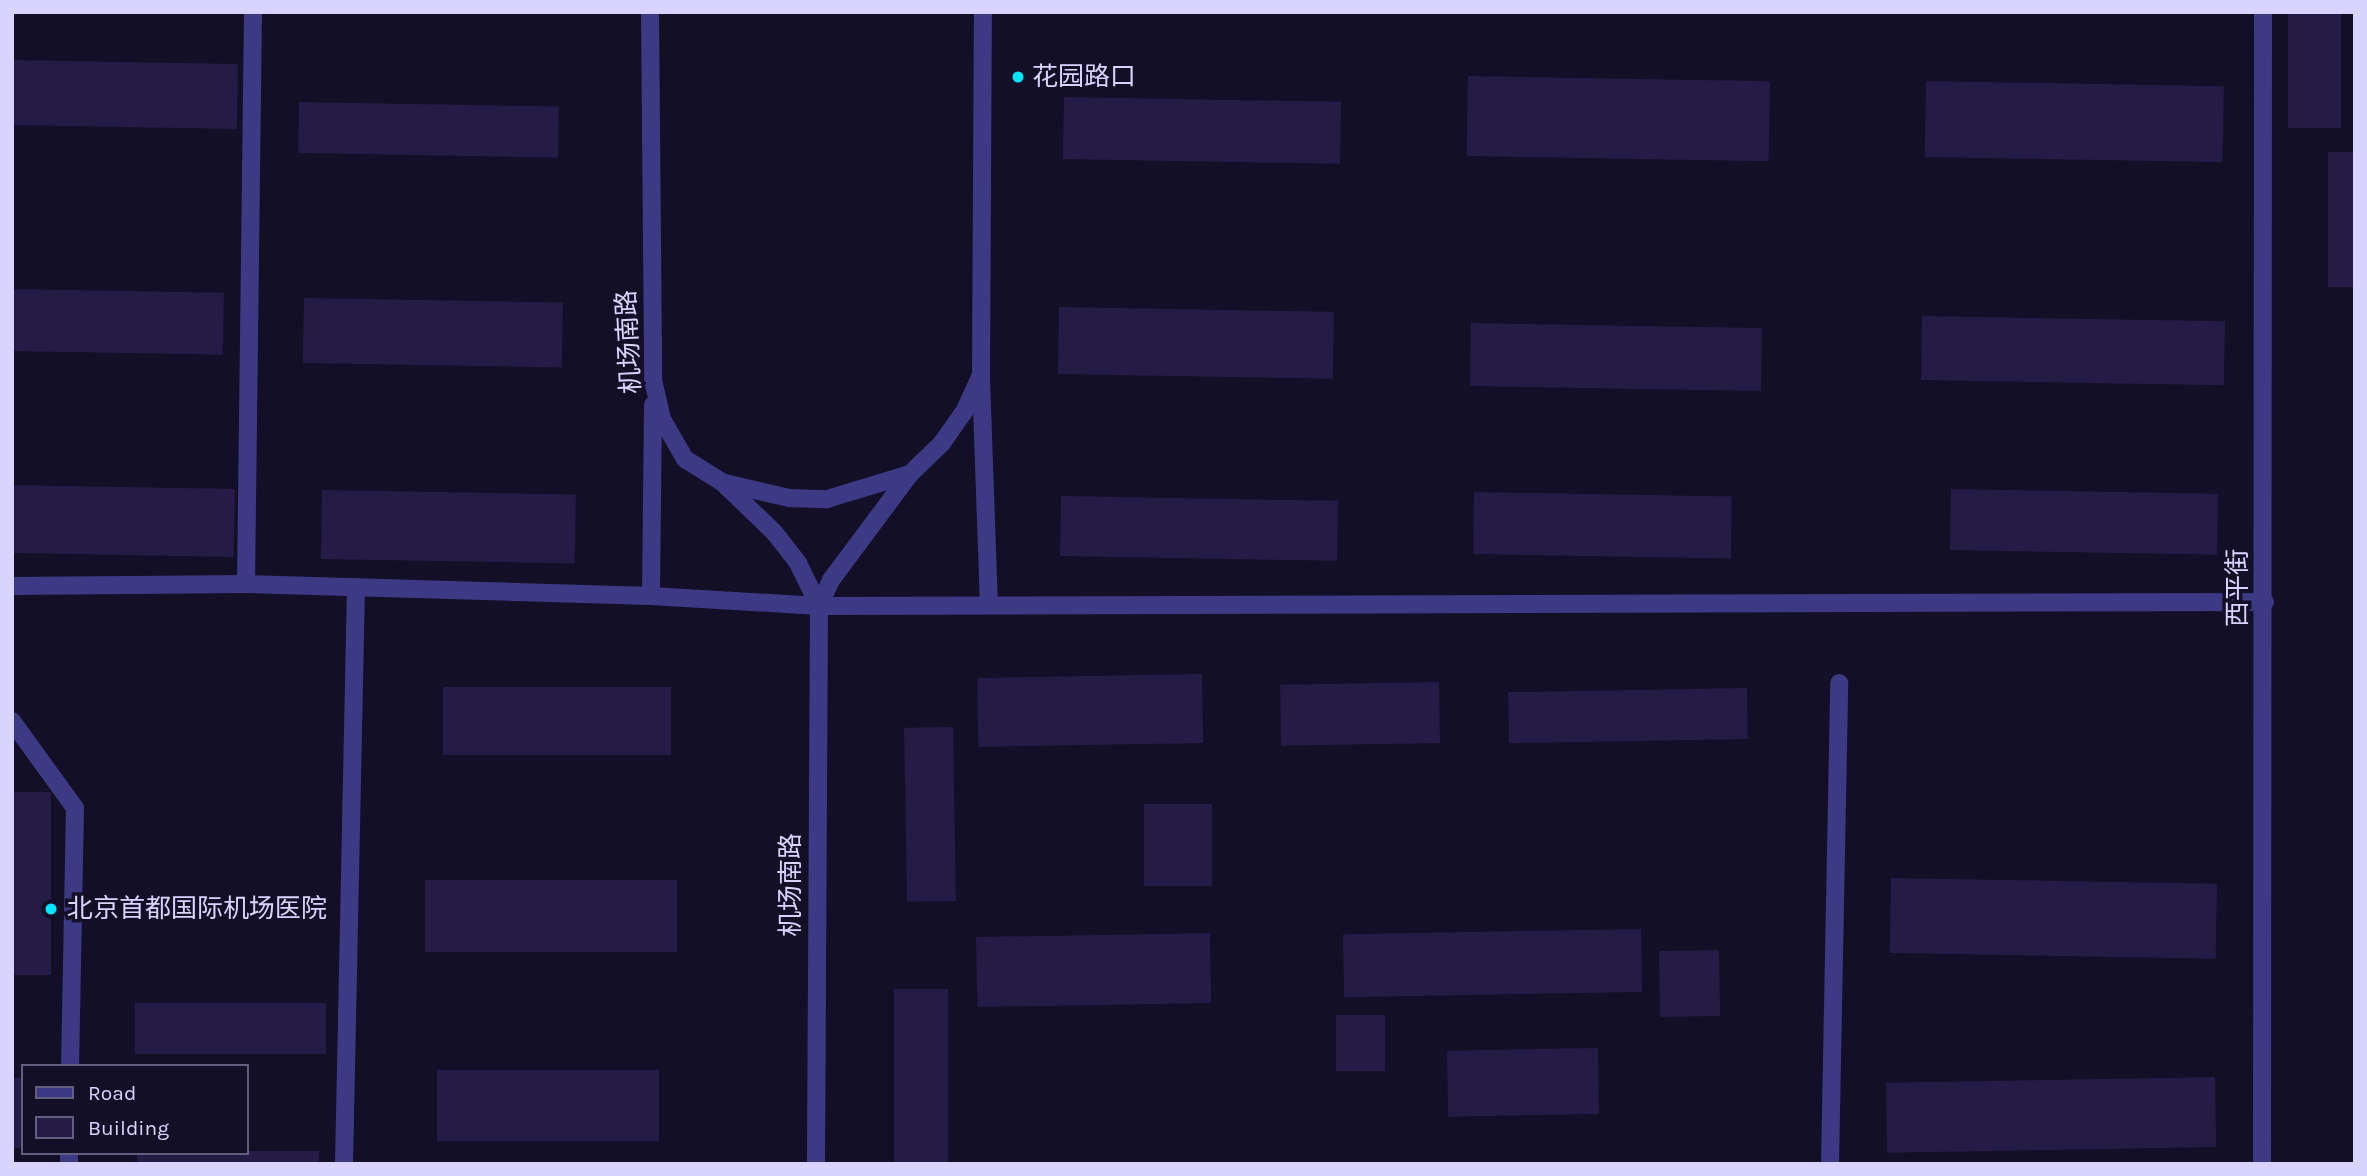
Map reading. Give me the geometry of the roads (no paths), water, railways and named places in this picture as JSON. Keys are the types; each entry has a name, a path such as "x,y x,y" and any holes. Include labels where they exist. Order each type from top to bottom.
{"street":[{"path":"246,584 253,12"},
{"name":"机场南路","path":"650,12 653,380 662,419 685,459 722,482 774,532 798,564 819,606"},
{"name":"机场南路","path":"816,1164 819,606 831,580 910,474 942,443 964,412 981,374 983,12"},
{"name":"西平街","path":"2262,1164 2265,602 2263,12"},
{"path":"981,374 989,606"},
{"path":"651,596 653,380"},
{"path":"722,482 789,498 827,499 910,474"},
{"path":"12,586 246,584 651,596 819,606 2265,602"},
{"path":"344,1164 356,587"},
{"path":"1830,1164 1839,683"},
{"path":"12,721 75,808 70,1064"}],"place":[{"name":"花园路口","path":"1018,77"},
{"name":"北京首都国际机场医院","path":"51,909"}]}
